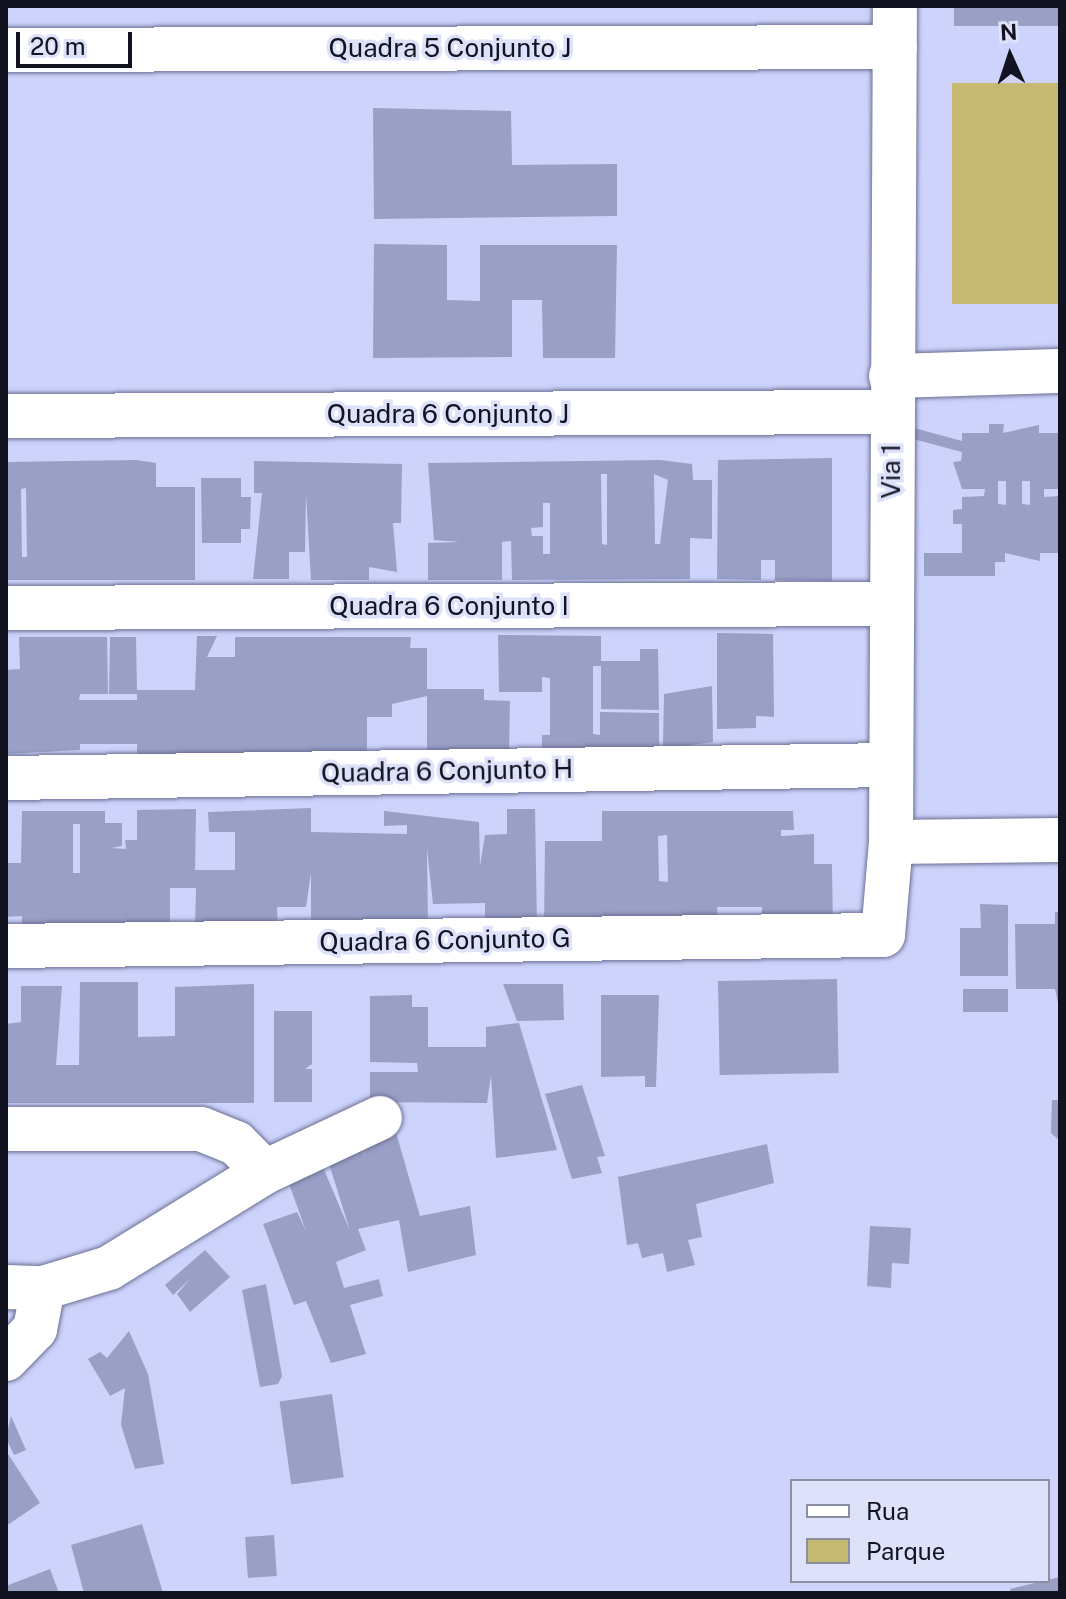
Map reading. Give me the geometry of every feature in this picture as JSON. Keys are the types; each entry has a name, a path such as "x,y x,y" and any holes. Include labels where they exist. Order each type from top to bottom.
{"street":[{"name":"Quadra 5 Conjunto J","path":"6,50 895,26"},
{"name":"Via 1","path":"883,935 891,842 890,394 895,26"},
{"name":"Quadra 6 Conjunto J","path":"6,416 890,394 1060,371"},
{"name":"Quadra 6 Conjunto I","path":"6,608 892,604"},
{"name":"Quadra 6 Conjunto H","path":"6,778 889,765"},
{"path":"891,842 1060,840"},
{"name":"Quadra 6 Conjunto G","path":"6,946 883,935"},
{"path":"6,1359 35,1329 25,1288 109,1268 265,1172 380,1118"},
{"path":"6,1129 201,1129 236,1143 265,1172"}],"green space":[{"path":"952,83 1060,83 1060,304 952,304"}],"building":[{"path":"954,6 1060,6 1060,26 954,26"},
{"path":"373,108 511,111 512,165 617,164 617,216 374,219"},
{"path":"374,244 447,245 447,300 480,301 480,245 617,245 615,358 543,358 542,300 512,300 512,357 373,358"},
{"path":"989,424 1004,424 1003,433 1039,425 1039,433 1060,433 1060,489 1044,489 1044,497 1060,496 1060,553 1040,553 1040,561 1005,553 1005,562 995,562 995,576 924,576 924,553 962,553 962,524 953,524 953,510 962,509 962,497 984,496 985,489 962,489 953,462 961,461 962,452 913,439 914,428 962,441 962,433 989,433","holes":["998,481 1006,481 1006,505 998,504","1022,481 1030,481 1030,505 1022,504"]},
{"path":"832,458 832,581 775,580 775,560 761,560 761,580 717,579 718,460"},
{"path":"136,460 156,463 156,487 195,487 195,580 6,580 6,462","holes":["26,488 27,557 22,557 21,489"]},
{"path":"660,460 692,464 693,480 712,480 712,539 690,538 690,579 512,580 511,541 502,542 502,580 428,580 428,543 460,542 434,540 428,463","holes":["601,474 607,474 607,545 602,544","654,474 668,480 660,544 655,544","543,503 550,503 550,554 543,554 543,536 532,536 531,528 543,527"]},
{"path":"254,461 402,464 401,523 393,523 397,572 369,567 369,580 311,580 306,493 305,552 289,552 289,579 253,579 262,493 254,493"},
{"path":"201,478 241,478 241,497 251,497 250,529 241,529 241,543 202,543"},
{"path":"717,633 773,634 774,717 756,716 756,728 717,729"},
{"path":"498,635 601,636 601,661 640,661 640,649 658,649 659,710 601,709 601,666 593,666 593,734 600,735 600,712 659,713 659,753 542,754 542,735 550,735 550,678 542,677 542,692 499,692"},
{"path":"197,636 217,636 207,657 235,657 235,637 411,637 410,648 427,648 427,689 484,689 484,700 510,701 509,754 427,756 427,696 392,704 392,717 367,717 367,754 137,756 137,744 80,744 80,750 6,754 6,670 20,669 19,637 107,637 108,694 80,694 79,700 137,700 137,694 109,694 110,637 136,637 137,690 195,690"},
{"path":"712,686 713,742 663,749 664,694"},
{"path":"311,808 311,832 407,834 407,825 384,826 384,811 479,822 480,866 485,835 507,834 507,809 535,809 537,926 485,926 485,903 433,904 427,848 428,930 311,929 311,873 306,907 277,907 278,929 195,929 196,888 170,888 170,927 22,927 22,916 6,917 6,863 21,863 22,811 105,811 105,823 122,823 122,846 111,848 126,849 125,840 137,840 137,810 196,809 195,870 235,870 235,832 209,832 208,812","holes":["73,824 80,824 80,873 73,873"]},
{"path":"602,811 793,811 794,830 781,830 781,836 814,834 814,864 832,864 833,928 762,927 762,907 717,907 718,917 544,927 545,841 602,841","holes":["667,835 668,882 659,881 658,836"]},
{"path":"980,904 1008,905 1008,976 960,976 960,928 981,928"},
{"path":"1055,912 1060,912 1060,1012 1055,989 1016,989 1015,924 1055,924"},
{"path":"837,979 839,1073 720,1075 718,981"},
{"path":"80,982 138,982 138,1037 175,1036 175,987 254,984 254,1103 6,1103 6,1024 21,1022 21,986 62,986 56,1065 79,1065"},
{"path":"503,984 563,984 564,1020 517,1021"},
{"path":"963,989 1008,989 1008,1012 963,1012"},
{"path":"412,995 412,1007 428,1007 428,1047 486,1047 486,1027 519,1023 557,1150 496,1158 491,1075 487,1103 370,1102 370,1072 418,1072 417,1063 370,1062 370,996"},
{"path":"601,995 659,995 656,1087 645,1087 645,1076 601,1077"},
{"path":"274,1011 312,1011 312,1064 305,1069 312,1069 312,1102 274,1102"},
{"path":"582,1085 605,1156 597,1157 602,1173 572,1179 545,1094"},
{"path":"1052,1100 1060,1100 1060,1141 1051,1133"},
{"path":"395,1129 420,1216 470,1206 476,1255 408,1272 399,1220 358,1229 366,1250 336,1262 344,1288 379,1279 383,1296 350,1305 366,1354 331,1363 306,1301 294,1305 263,1224 297,1212 306,1231 287,1178 322,1165 350,1231 327,1157 356,1136 365,1157 360,1141"},
{"path":"767,1144 774,1183 696,1204 702,1237 688,1240 695,1265 667,1272 663,1253 642,1258 638,1243 627,1245 618,1177"},
{"path":"870,1226 911,1228 909,1264 892,1263 891,1288 867,1286"},
{"path":"205,1250 230,1277 190,1312 177,1294 190,1279 173,1295 165,1285"},
{"path":"266,1284 282,1376 278,1384 260,1387 242,1290"},
{"path":"129,1331 148,1374 164,1464 135,1469 121,1425 125,1388 110,1396 88,1359 100,1352 107,1358"},
{"path":"332,1394 344,1477 291,1485 280,1401"},
{"path":"11,1416 26,1450 14,1455 6,1438"},
{"path":"6,1451 40,1503 6,1526"},
{"path":"142,1524 163,1593 84,1593 71,1545"},
{"path":"274,1535 277,1576 248,1578 245,1537"},
{"path":"50,1569 59,1593 6,1593 6,1586"},
{"path":"1060,1577 1060,1593 1011,1593 1010,1589 1050,1583 1050,1579"}]}
